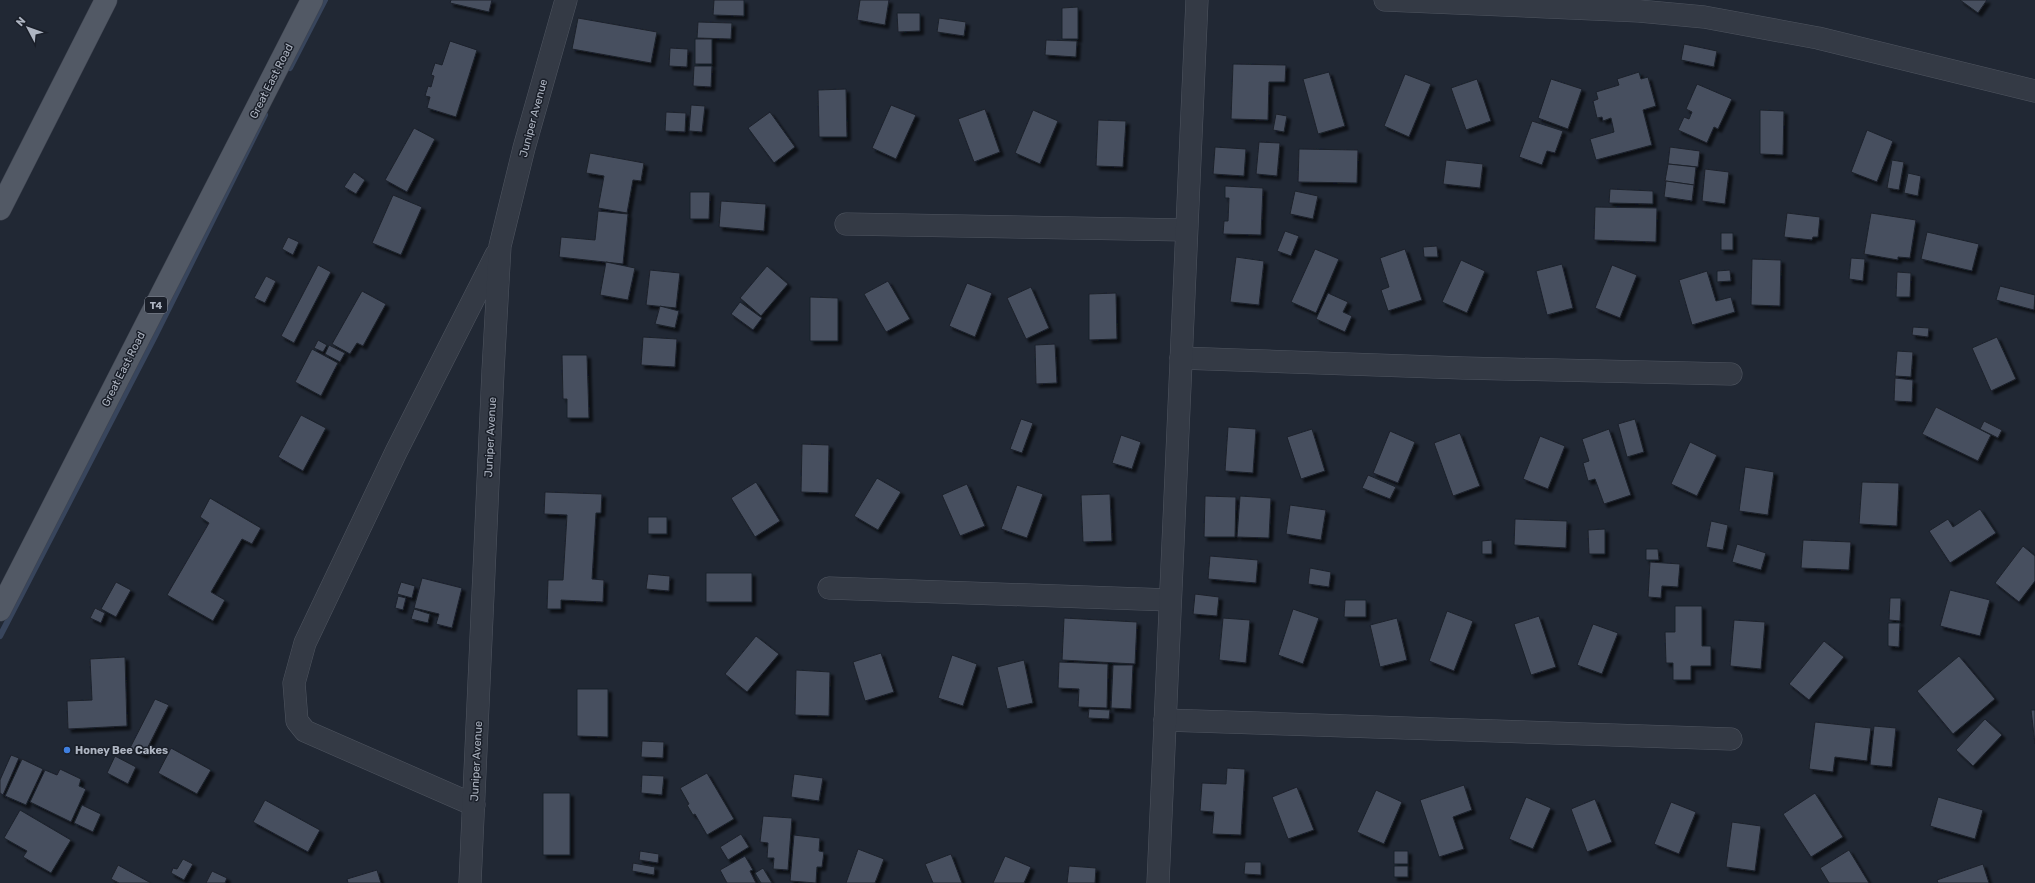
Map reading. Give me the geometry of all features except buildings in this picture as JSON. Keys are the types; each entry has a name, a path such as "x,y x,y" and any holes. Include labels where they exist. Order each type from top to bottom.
{"main road":[{"path":"0,209 106,0"},
{"name":"Great East Road","path":"0,610 312,0"}],"street":[{"name":"Juniper Avenue","path":"470,883 500,246 524,148 566,0"},
{"path":"1158,883 1169,600 1197,0"},
{"path":"1385,0 1639,11 1704,17 1818,38 2035,92"},
{"path":"846,224 1186,230"},
{"path":"474,804 305,731 297,721 294,683 306,643 382,480 500,246"},
{"path":"1181,358 1463,368 1731,374"},
{"path":"829,588 1169,600"},
{"path":"1165,720 1731,739"}],"waterway":[{"path":"290,68 325,0"},
{"path":"0,636 154,338 265,115"}],"place":[{"name":"Honey Bee Cakes","path":"67,750"}]}
